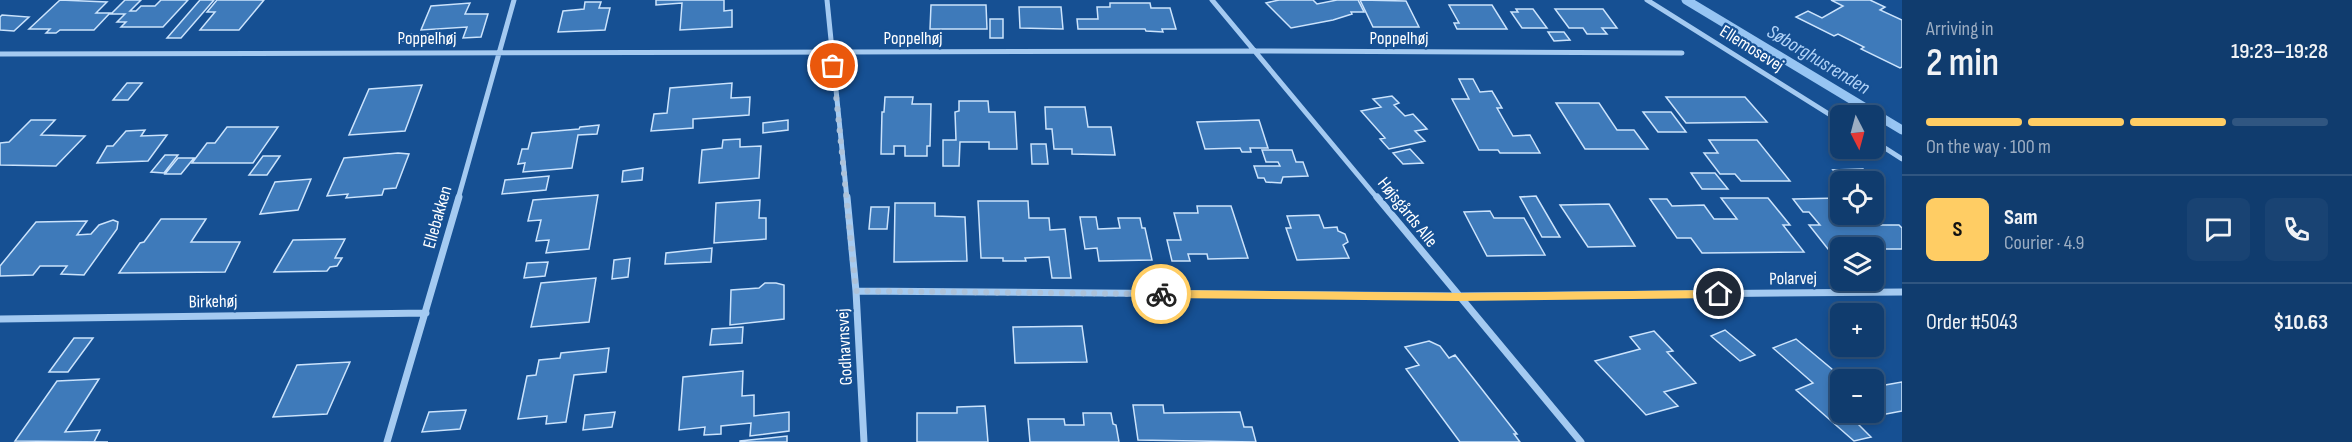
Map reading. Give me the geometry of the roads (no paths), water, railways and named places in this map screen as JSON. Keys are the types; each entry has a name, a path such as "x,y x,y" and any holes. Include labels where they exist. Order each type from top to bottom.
{"street":[{"name":"Ellebakken","path":"387,442 426,313 514,0"},
{"name":"Godhavnsvej","path":"827,0 856,291 864,442"},
{"name":"Højsgårds Alle","path":"1212,0 1257,51 1458,297 1581,442"},
{"name":"Ellemosevej","path":"1647,0 1830,115"},
{"name":"Poppelhøj","path":"0,54 1257,51 1682,53"},
{"path":"1884,147 1902,159"},
{"name":"Polarvej","path":"856,291 1458,297 1902,292"},
{"name":"Birkehøj","path":"0,319 426,313"}],"waterway":[{"name":"Søborghusrenden","path":"1686,0 1902,130"}]}
